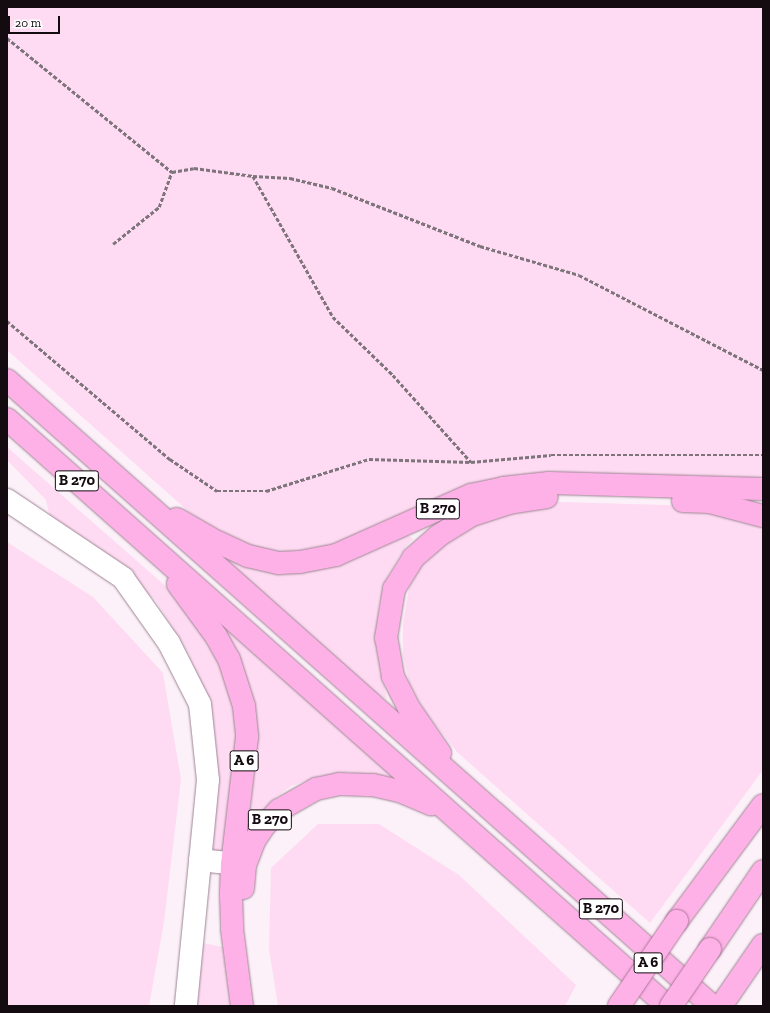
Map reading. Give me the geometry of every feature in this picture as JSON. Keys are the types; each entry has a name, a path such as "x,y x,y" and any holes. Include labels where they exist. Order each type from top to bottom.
{"highway":[{"name":"B 270","path":"7,380 712,1006"},
{"name":"B 270","path":"7,419 667,1006"},
{"name":"B 270","path":"135,495 211,539 248,556 279,563 300,562 336,555 471,496 502,488 549,483 763,489"},
{"path":"466,787 432,744 393,676 386,638 394,589 413,558 438,536 472,514 509,503 547,497 710,502 763,516"},
{"name":"A 6","path":"147,544 216,636 237,680 244,706 247,737 232,929 242,1006"},
{"name":"B 270","path":"254,1006 244,930 238,864 264,826 279,810 316,790 339,784 373,785 400,791 449,812"},
{"name":"A 6","path":"619,1006 677,921 763,805"},
{"name":"A 6","path":"671,1006 763,871"},
{"path":"721,1006 763,945"}],"street":[{"path":"7,500 123,578 169,643 200,704 208,780 186,1006"},
{"path":"200,860 238,864"}],"path":[{"path":"7,38 172,172 194,168 253,176 290,178 332,188 480,246 579,275 763,370"},
{"path":"113,244 159,207 172,172"},
{"path":"253,176 333,317 394,375 471,462"},
{"path":"7,321 170,459 217,491 266,491 369,459 471,462 551,455 763,454"}],"shaded area":[{"path":"7,7 763,7 763,481 550,475 331,547 279,554 251,548 223,535 188,511 7,350"},
{"path":"7,447 170,590 211,638 232,696 239,735 223,854 210,850 218,784 216,743 209,706 189,655 156,601 136,582 50,517 46,500 7,460"},
{"path":"559,502 667,505 714,510 763,526 763,770 650,923 457,752 426,713 409,682 403,656 403,624 409,588 424,561 454,531 535,504"},
{"path":"408,535 413,539 406,546 388,575 379,604 376,639 378,661 387,699 376,693 222,557 224,555 239,564"},
{"path":"7,542 93,597 163,673 181,779 164,922 149,1006 7,1006"},
{"path":"222,625 400,783 381,777 349,772 305,781 291,786 276,797 250,822 255,754"},
{"path":"318,824 379,824 459,875 576,985 565,1006 278,1006 269,949 271,868"},
{"path":"203,943 223,947 230,1006 195,1006"}]}
